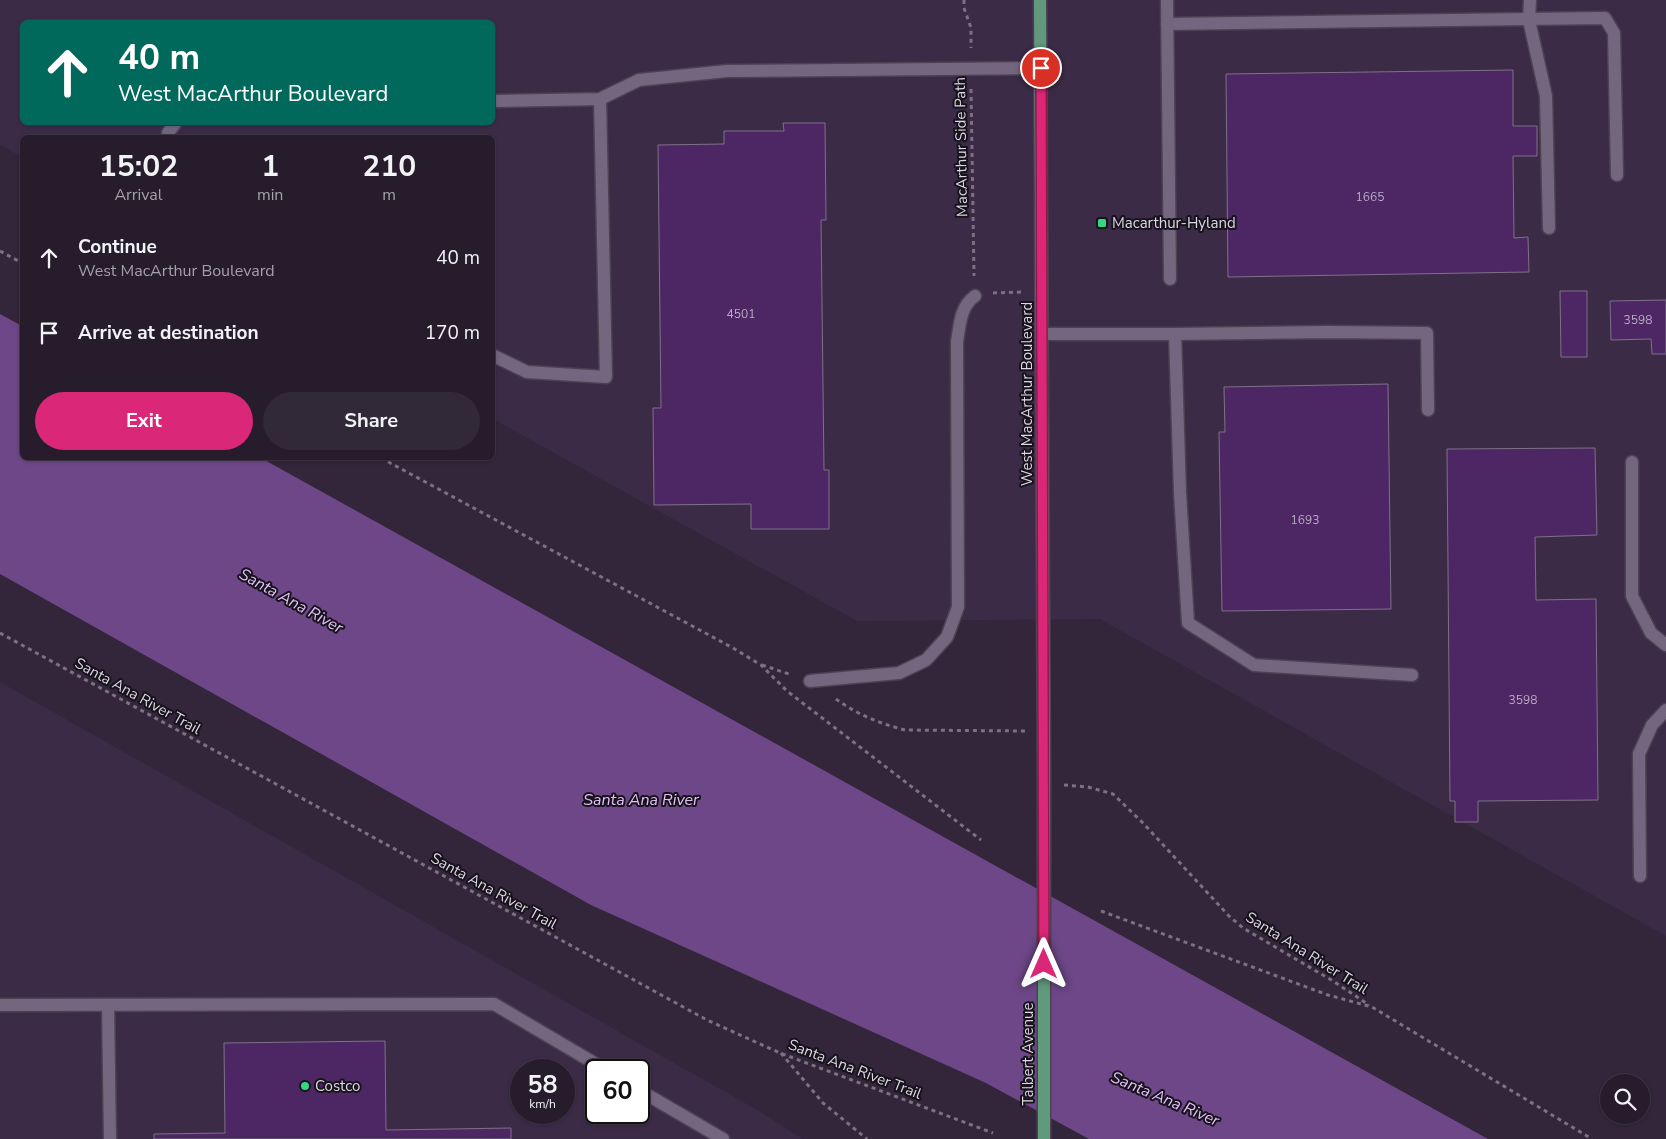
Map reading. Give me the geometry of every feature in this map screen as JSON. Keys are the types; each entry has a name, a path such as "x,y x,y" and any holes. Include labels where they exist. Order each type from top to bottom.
{"main road":[{"name":"West MacArthur Boulevard","path":"1040,0 1043,291 1044,786"},
{"name":"Talbert Avenue","path":"1044,786 1044,1139"}],"lane":[{"path":"1167,0 1170,279"},
{"path":"1530,0 1530,20 1546,96 1549,228"},
{"path":"1167,24 1605,18 1614,33 1617,175"},
{"path":"495,102 600,99 639,80 727,71 1041,68"},
{"path":"495,356 527,372 606,377 600,99"},
{"path":"810,681 899,673 926,660 947,637 958,607 958,342 962,313 967,302 975,296"},
{"path":"1043,334 1328,332 1427,334 1428,410"},
{"path":"1175,334 1180,493 1188,623 1254,665 1412,675"},
{"path":"1632,462 1632,596 1651,633 1666,645"},
{"path":"1640,876 1639,754 1652,725 1666,710"},
{"path":"0,1005 494,1004 587,1059"},
{"path":"108,1005 110,1139"},
{"path":"650,1096 724,1139"}],"path":[{"name":"MacArthur Side Path","path":"964,0 964,8 971,28 975,296"},
{"path":"0,251 20,262"},
{"path":"975,296 981,293 1043,291"},
{"path":"386,460 761,665 810,681 846,707 890,726 905,730 1043,731"},
{"name":"Santa Ana River Trail","path":"0,633 707,1020 780,1053 993,1133"},
{"path":"761,665 787,691 981,840"},
{"name":"Santa Ana River Trail","path":"1044,786 1088,787 1113,794 1142,822 1229,916 1244,928 1592,1139"},
{"name":"Santa Ana River Trail","path":"1101,911 1328,995 1372,1007"},
{"path":"780,1053 823,1103 867,1139"}],"shaded area":[{"path":"0,0 1666,0 1666,936 1100,619 857,621 495,420 495,135 20,135 20,156 0,145"},
{"path":"0,682 759,1111 803,1139 0,1139"}],"water":[{"name":"Santa Ana River","path":"0,314 20,325 20,460 265,460 1488,1139 1089,1139 986,1083 591,905 0,574"}],"building":[{"path":"1513,70 1513,126 1537,126 1537,156 1513,156 1514,238 1528,237 1529,272 1228,277 1226,74"},
{"path":"783,123 825,123 826,220 821,220 824,470 829,470 829,529 751,529 751,504 654,505 653,408 661,408 658,145 724,144 724,131 784,131"},
{"path":"1560,291 1587,291 1587,357 1561,357"},
{"path":"1666,300 1666,354 1652,354 1651,339 1611,340 1610,301"},
{"path":"1388,384 1391,609 1222,611 1219,432 1225,432 1224,387"},
{"path":"1595,448 1597,535 1535,537 1536,600 1596,599 1598,800 1478,801 1478,822 1455,822 1455,801 1450,801 1447,449"},
{"name":"Costco","path":"385,1041 386,1130 511,1128 511,1139 154,1139 154,1134 225,1133 224,1043"}],"place":[{"name":"Macarthur-Hyland","path":"1102,223"},
{"name":"Costco","path":"305,1086"}],"route":[{"path":"1041,68 1044,964"}]}
